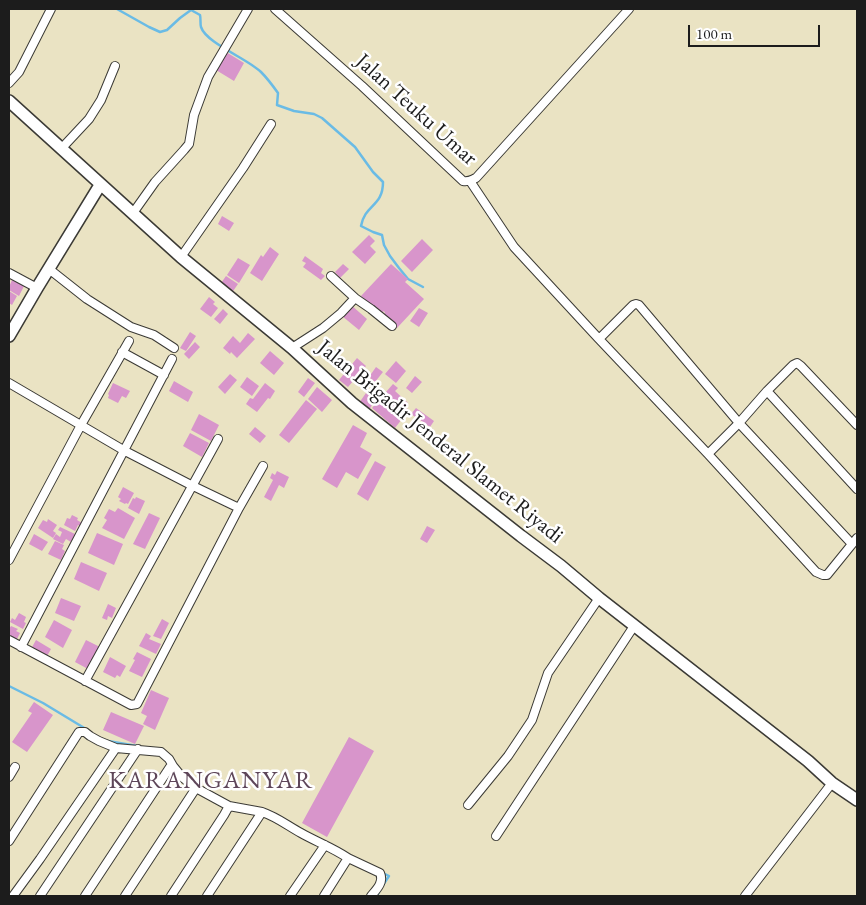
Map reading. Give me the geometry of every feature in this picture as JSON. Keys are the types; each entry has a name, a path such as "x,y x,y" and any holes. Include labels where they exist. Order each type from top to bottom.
{"main road":[{"name":"Jalan Brigadir Jenderal Slamet Riyadi","path":"9,101 181,257 292,348 352,403 561,566 832,783 857,800"},
{"path":"9,336 100,185"}],"street":[{"path":"9,83 19,72 51,9"},
{"path":"133,213 155,182 189,144 194,115 208,77 248,9"},
{"name":"Jalan Teuku Umar","path":"275,9 362,86 463,181 470,181 476,178 629,9"},
{"path":"61,149 89,119 101,100 115,66"},
{"path":"181,257 271,124"},
{"path":"470,181 514,247 599,339 708,454 816,572 823,576 827,575 855,541 739,423 639,305 633,305 599,339"},
{"path":"49,269 87,299 131,327 154,335 174,348"},
{"path":"9,273 37,288"},
{"path":"331,276 355,298 392,326"},
{"path":"292,348 341,314 355,298"},
{"path":"9,560 130,340"},
{"path":"122,352 164,375"},
{"path":"21,647 172,359"},
{"path":"708,454 797,363 857,425"},
{"path":"9,383 125,450 239,508"},
{"path":"768,391 857,489"},
{"path":"85,681 191,485 218,439"},
{"path":"9,640 131,705 137,704 239,508 263,466"},
{"path":"468,805 508,756 532,720 548,673 599,598"},
{"path":"496,836 634,626"},
{"path":"9,841 80,732 85,732 99,741 116,748 162,752 182,777 196,788 228,806 262,812 380,873 382,879 371,896"},
{"path":"13,896 116,748"},
{"path":"40,896 138,749"},
{"path":"85,896 170,767 173,766"},
{"path":"9,777 15,767"},
{"path":"745,896 832,783"},
{"path":"125,896 196,788"},
{"path":"171,896 228,806"},
{"path":"207,896 262,812"},
{"path":"290,896 325,845"},
{"path":"324,896 348,858"}],"building":[{"path":"226,52 244,63 234,81 216,70"},
{"path":"222,216 234,223 229,231 218,224"},
{"path":"369,235 375,241 370,246 376,252 365,264 352,252"},
{"path":"422,239 433,250 412,272 401,261"},
{"path":"270,247 279,254 262,281 250,273 261,255 263,257"},
{"path":"305,256 323,269 321,273 325,276 321,280 303,267 306,263 302,261"},
{"path":"238,258 250,265 239,283 227,275"},
{"path":"343,264 349,269 340,278 335,272"},
{"path":"391,264 408,279 405,282 424,299 397,328 383,315 384,311 380,314 361,296"},
{"path":"226,276 238,284 231,294 219,286"},
{"path":"12,280 24,286 19,296 9,290"},
{"path":"9,291 17,296 12,305 9,303"},
{"path":"209,297 218,308 211,317 200,309"},
{"path":"351,305 367,319 359,330 342,316"},
{"path":"419,308 428,313 419,327 410,321"},
{"path":"223,309 228,314 220,324 214,319"},
{"path":"190,332 196,336 186,351 180,348"},
{"path":"248,333 255,339 237,358 223,348 233,336 240,343"},
{"path":"195,342 200,347 189,359 184,354"},
{"path":"270,351 284,363 274,375 260,363"},
{"path":"357,358 366,366 348,387 339,380"},
{"path":"396,361 406,371 396,383 385,374"},
{"path":"376,367 383,372 375,382 369,377"},
{"path":"230,374 237,380 225,394 218,387"},
{"path":"415,376 422,382 412,393 406,388"},
{"path":"247,377 259,386 252,396 240,387"},
{"path":"308,378 315,383 304,397 298,392"},
{"path":"174,381 193,392 188,402 169,391"},
{"path":"113,383 130,391 126,398 122,396 118,403 108,398"},
{"path":"265,383 275,391 257,412 246,404 250,398 253,399"},
{"path":"393,384 398,388 395,391 408,403 405,407 409,410 395,428 372,408"},
{"path":"317,387 332,400 322,412 308,399"},
{"path":"366,393 375,400 369,410 359,403"},
{"path":"306,400 317,409 289,443 279,435"},
{"path":"416,408 434,421 430,427 411,414"},
{"path":"199,414 219,425 211,441 191,430"},
{"path":"419,422 427,427 421,435 414,430"},
{"path":"353,425 367,433 360,447 372,454 358,479 346,472 337,488 322,479"},
{"path":"255,427 266,436 260,443 249,434"},
{"path":"190,433 209,443 202,457 183,446"},
{"path":"375,461 386,467 368,501 357,494"},
{"path":"277,471 289,477 284,488 279,485 271,501 264,497 273,480 270,478 272,473 275,475"},
{"path":"123,487 134,493 128,504 119,501 121,499 118,497"},
{"path":"136,497 145,501 139,514 128,508 133,498 135,499"},
{"path":"118,508 135,518 124,539 102,528 107,520 104,518 109,509 115,512"},
{"path":"149,513 160,518 145,549 133,544"},
{"path":"72,515 82,523 80,526 78,525 75,531 64,525 67,518 70,519"},
{"path":"48,519 57,525 53,531 56,533 53,538 38,528 43,520 47,522"},
{"path":"427,526 435,530 427,543 420,539"},
{"path":"60,527 75,534 71,542 66,539 63,544 53,539 56,534 60,537 62,532 58,530"},
{"path":"97,533 123,544 114,565 88,553"},
{"path":"34,534 48,542 42,551 29,544"},
{"path":"55,541 64,545 62,549 65,551 61,560 48,554"},
{"path":"81,562 107,573 99,591 74,579"},
{"path":"61,598 81,606 74,621 55,613"},
{"path":"108,604 116,608 112,618 108,616 107,620 102,618"},
{"path":"19,613 26,617 23,629 10,622 12,618 15,620"},
{"path":"162,619 169,623 161,639 153,636"},
{"path":"54,620 72,630 63,648 45,637"},
{"path":"11,626 18,629 16,631 20,633 16,641 9,637"},
{"path":"146,633 151,636 149,639 161,644 156,654 139,646"},
{"path":"36,640 51,649 46,658 31,649"},
{"path":"86,640 100,647 88,669 75,662"},
{"path":"137,652 151,659 142,677 129,671"},
{"path":"110,657 126,666 120,677 117,675 115,678 103,672"},
{"path":"151,690 169,698 155,730 143,724 147,716 141,713"},
{"path":"34,702 53,715 27,752 12,742 32,713 28,711"},
{"path":"111,712 144,726 135,744 103,730"},
{"path":"349,737 374,751 327,837 302,823"}],"waterway":[{"path":"117,9 160,32 167,30 191,10 200,15 201,27 204,33 261,72 278,93 277,105 294,111 314,114 322,118 355,147 373,172 383,182 380,196 366,213 361,226 382,235 384,245 399,268 408,279 423,287"},
{"path":"9,686 43,703 86,729"},
{"path":"108,741 137,746"},
{"path":"381,872 389,876 383,885"},
{"path":"377,896 380,890"}],"district":[{"name":"KARANGANYAR","path":"211,781"}]}
